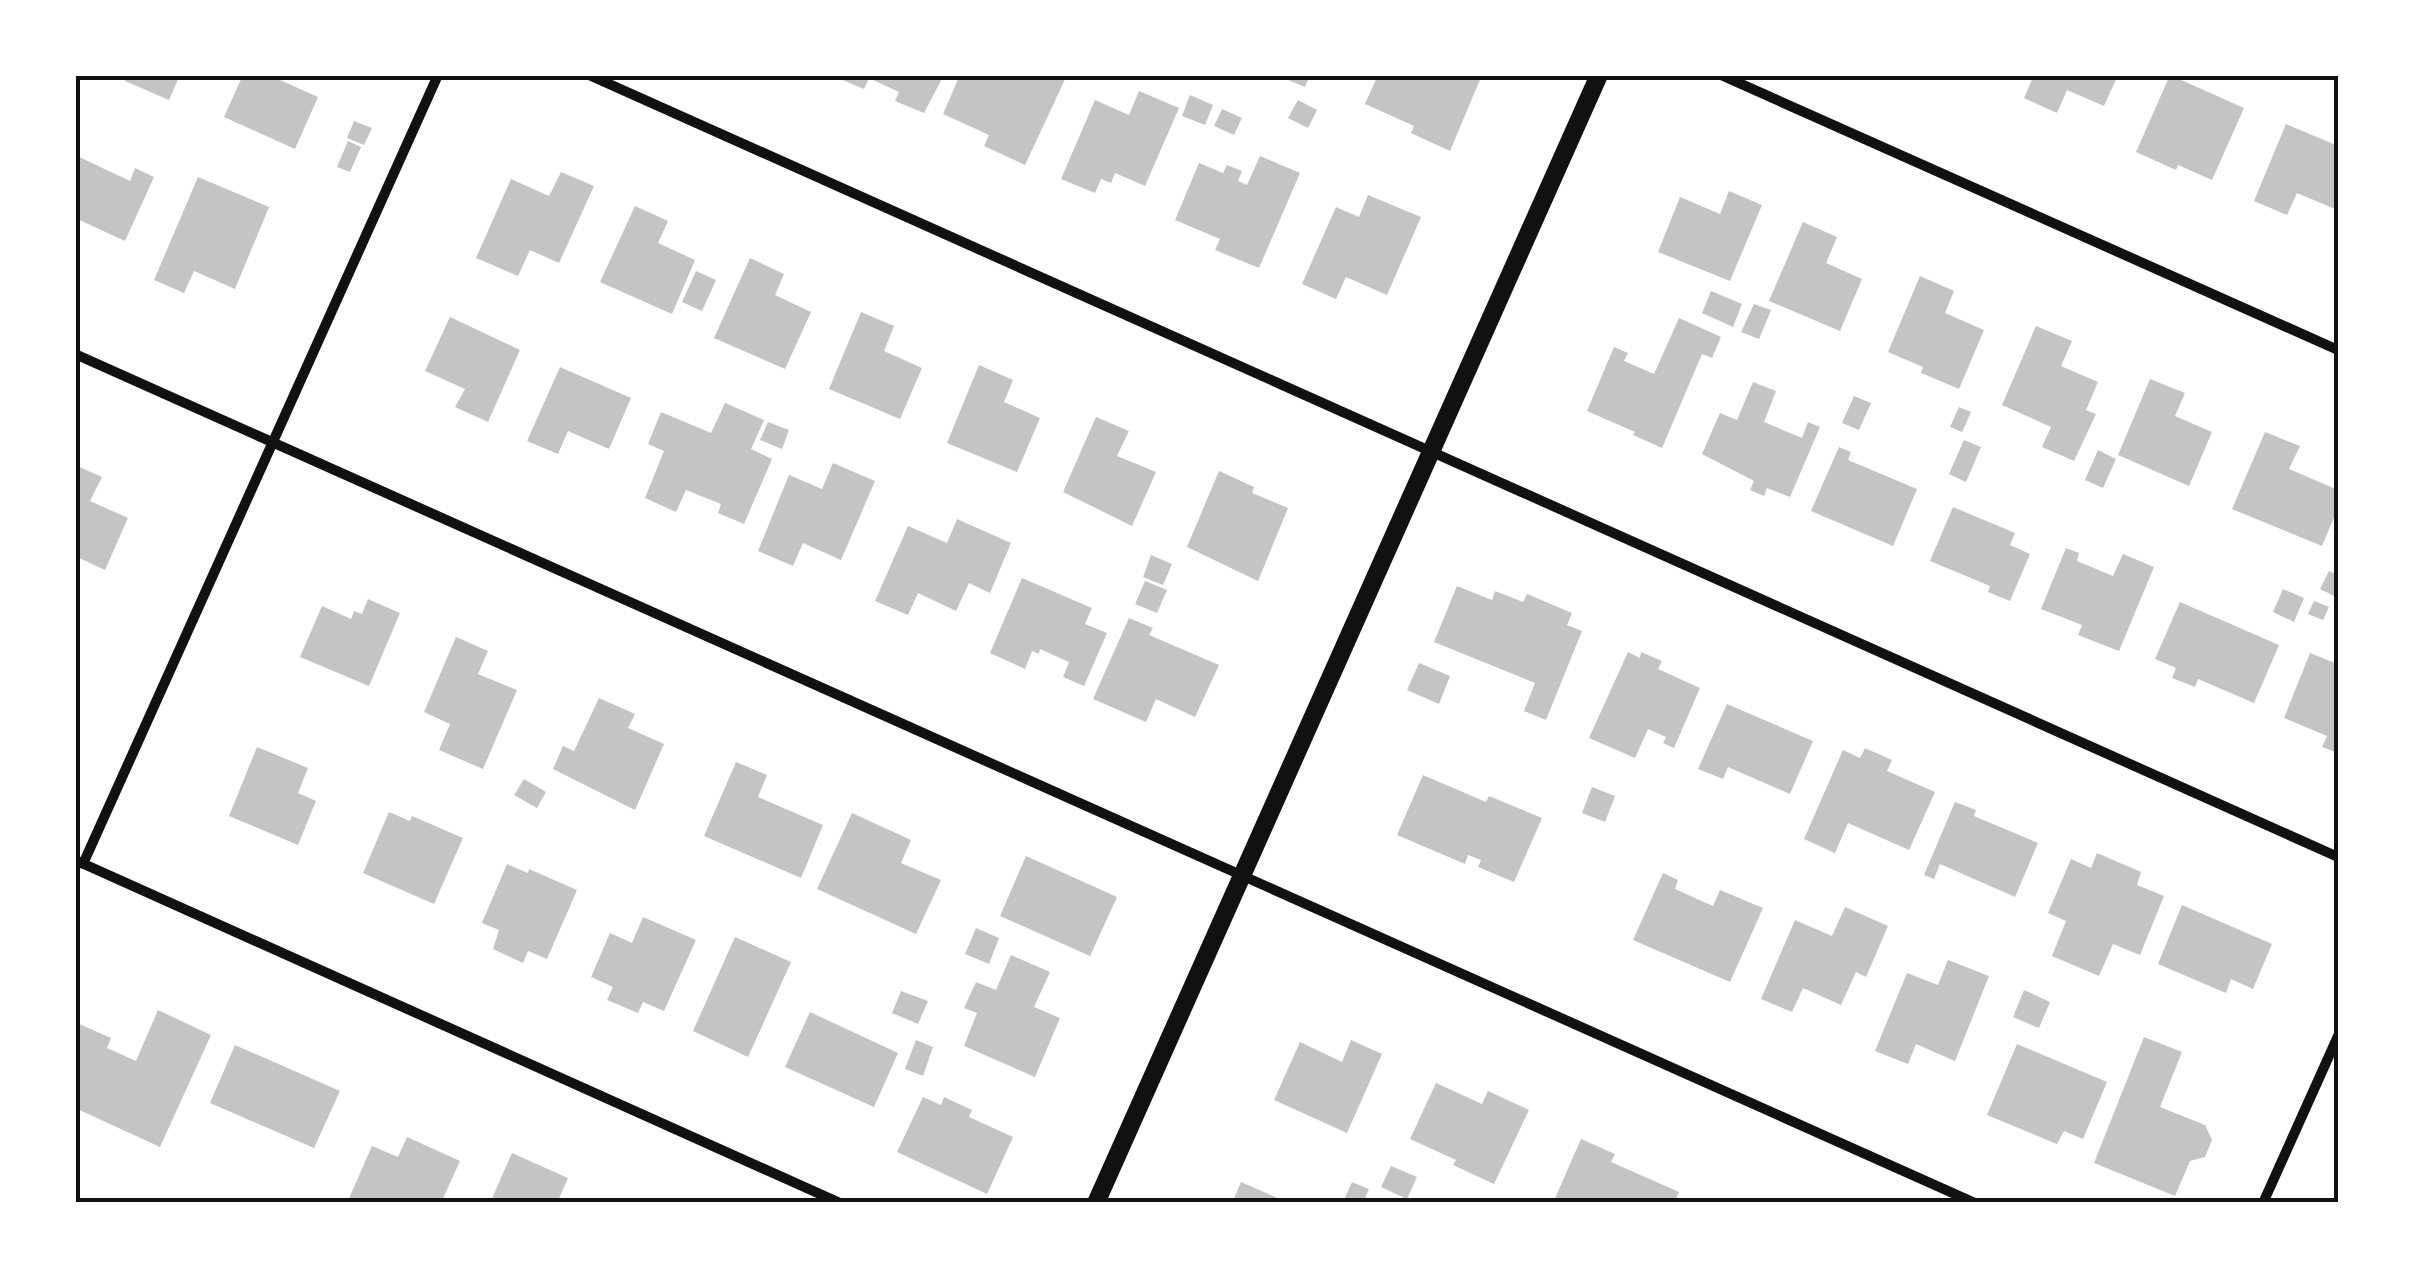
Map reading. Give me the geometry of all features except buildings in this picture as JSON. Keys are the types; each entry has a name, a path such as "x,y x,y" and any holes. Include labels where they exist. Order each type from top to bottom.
{"street":[{"path":"438,75 79,862 840,1203"},
{"path":"589,75 2338,857"},
{"path":"1096,1203 1600,75"},
{"path":"1721,75 2338,350"},
{"path":"75,354 1975,1203"},
{"path":"2263,1203 2338,1036"}]}
